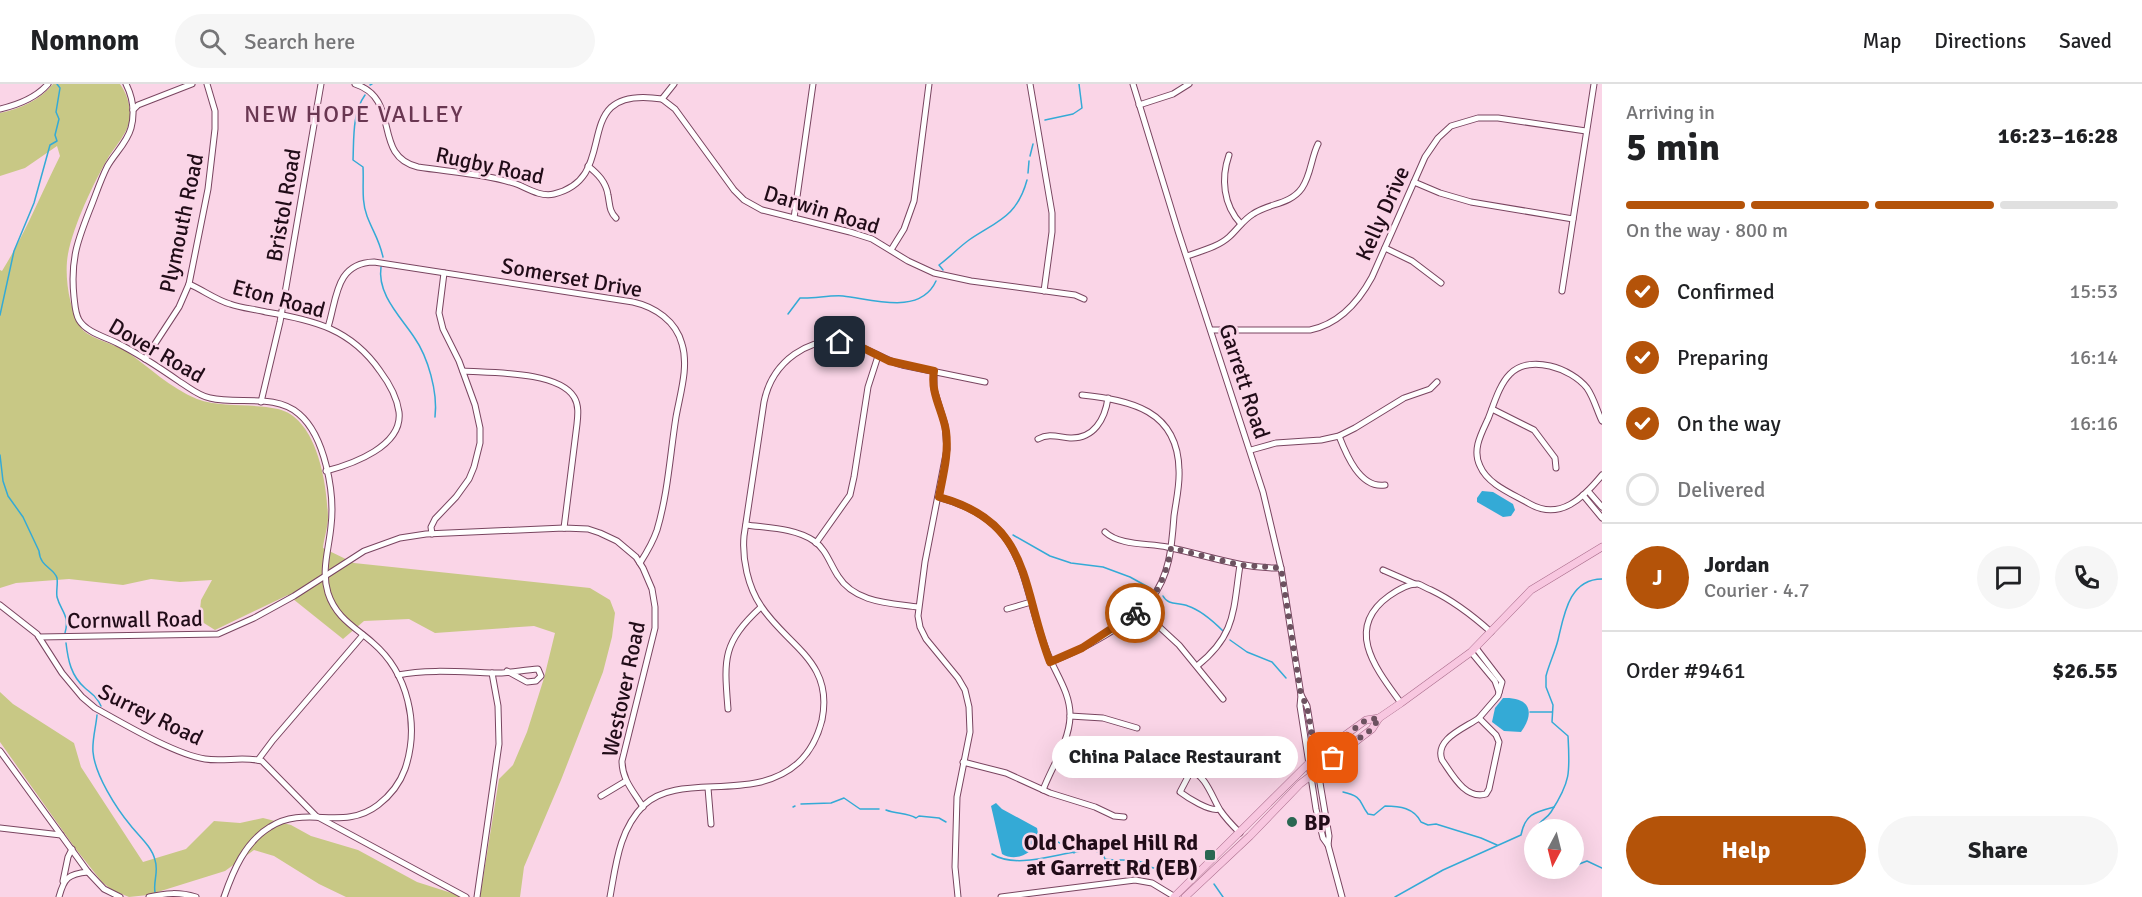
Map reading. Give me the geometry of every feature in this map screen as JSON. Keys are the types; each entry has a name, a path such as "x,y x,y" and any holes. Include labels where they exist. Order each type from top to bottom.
{"main road":[{"path":"1185,897 1317,770 1372,729 1379,718 1473,650 1531,590 1602,547"},
{"path":"1175,897 1309,763 1366,720 1379,718"}],"street":[{"path":"0,109 38,94 48,84"},
{"name":"Dover Road","path":"126,84 133,110 130,133 102,177 77,239 73,285 77,316 84,326 145,358 194,392 208,398 281,405 301,416 319,445 326,471 332,517 325,564 329,597 334,608 349,625 379,649 398,675 407,698 411,728 409,753 398,784 384,801 364,814 345,819 302,816 269,827 258,836 242,856 224,897"},
{"path":"133,110 138,105 192,84"},
{"name":"Plymouth Road","path":"145,358 179,307 189,284 208,189 215,129 215,111 207,84"},
{"name":"Bristol Road","path":"261,402 281,314 321,84"},
{"name":"Rugby Road","path":"356,84 376,96 382,108 392,148 398,157 411,165 501,180 549,194 570,187 588,166 604,112 612,102 619,97 634,95 662,99"},
{"path":"662,99 674,84"},
{"path":"794,218 813,84"},
{"path":"891,250 903,229 914,201 929,84"},
{"path":"1030,84 1052,213 1052,232 1044,291"},
{"name":"Garrett Road","path":"1133,84 1270,514 1301,695 1300,706 1311,776 1323,838 1328,845 1342,897"},
{"path":"1139,105 1173,94 1190,84"},
{"path":"1562,291 1594,84"},
{"name":"Darwin Road","path":"662,99 675,109 734,190 744,200 762,210 872,239 915,265 941,275 1075,295 1084,299"},
{"name":"Kelly Drive","path":"1211,330 1310,330 1323,326 1350,308 1358,300 1372,277 1430,147 1444,132 1459,122 1478,118 1498,118 1586,131"},
{"path":"1187,256 1227,239 1240,224 1253,214 1282,203 1300,191 1305,183 1312,156 1318,144"},
{"path":"1229,155 1224,171 1224,185 1232,214 1240,224"},
{"path":"588,166 602,179 609,208 616,218"},
{"path":"1414,183 1440,194 1471,202 1573,219"},
{"path":"1385,248 1412,261 1441,283"},
{"name":"Somerset Drive","path":"328,327 340,282 345,275 356,266 379,262 633,302 656,310 673,326 682,345 684,367 663,504 655,534 640,563"},
{"path":"432,534 431,527 435,519 469,479 479,449 480,428 463,371 438,313 444,273"},
{"name":"Eton Road","path":"189,284 231,305 304,318 328,327 357,345 377,366 393,391 399,416 393,436 381,448 326,471"},
{"path":"610,897 624,834 643,807 669,791 755,784 779,776 809,751 819,730 823,700 816,671 809,658 761,607 751,585 745,563 743,545 765,395 777,370 796,352 821,343 850,343 902,365 985,382"},
{"path":"816,543 845,504 852,490 868,387 878,356"},
{"path":"1602,421 1590,394 1580,381 1537,363 1519,367 1509,375 1501,387 1479,438 1477,448 1478,463 1489,479 1532,505 1547,510 1566,508 1586,493 1602,475"},
{"path":"463,371 518,375 555,382 566,388 574,397 578,409 578,424 564,528"},
{"path":"934,371 934,390 943,417 947,440 946,458 918,607 919,622 923,633 954,671 966,693 970,717 970,732 957,797 955,867 958,897"},
{"path":"1251,450 1276,443 1321,440 1339,436 1394,403 1430,389 1437,382"},
{"path":"1050,662 1082,648 1141,610 1161,584 1171,548 1179,472 1178,457 1171,436 1164,426 1146,410 1127,402 1082,394"},
{"path":"1038,439 1048,435 1076,438 1085,436 1094,430 1104,418 1108,398"},
{"path":"1492,409 1534,430 1555,458 1556,468"},
{"path":"1339,436 1348,458 1358,472 1371,483 1384,485"},
{"path":"1586,493 1602,507"},
{"path":"1586,493 1602,516"},
{"path":"939,497 972,508 1000,530 1013,548 1020,563 1050,662 1067,695 1070,716 1065,740 1043,790"},
{"path":"746,525 798,534 816,543 830,560 838,577 855,592 871,599 918,607"},
{"name":"Westover Road","path":"325,577 364,551 407,536 564,528 588,529 607,535 626,548 640,563 650,583 656,618 653,638 623,753 622,770 626,781 643,807"},
{"path":"1105,532 1114,539 1171,548 1240,565 1281,568"},
{"path":"1197,666 1217,649 1227,632 1233,613 1240,565"},
{"path":"1383,570 1448,598 1491,632"},
{"name":"Cornwall Road","path":"39,637 218,634 254,618 325,577"},
{"path":"1401,703 1368,651 1366,633 1373,612 1382,602 1408,586 1416,585"},
{"path":"1007,609 1031,602"},
{"name":"Surrey Road","path":"0,605 39,637 62,673 94,708 190,755 214,760 258,760"},
{"path":"728,709 725,670 728,650 740,628 761,607"},
{"path":"1141,610 1170,636 1223,699"},
{"path":"363,635 258,760 264,762 316,816 466,897"},
{"path":"1473,650 1497,684 1499,693 1479,718 1443,743 1440,754 1464,789 1480,795 1488,792 1499,742 1496,735 1479,718"},
{"path":"398,675 478,671 492,673 507,671 538,669 541,676 536,681 527,682 507,671"},
{"path":"477,897 499,744 498,706 492,673"},
{"name":"Garrett Road","path":"1301,695 1307,706 1329,836 1328,845"},
{"path":"1070,716 1103,718 1137,728"},
{"path":"0,751 88,872 104,889 120,897"},
{"path":"963,762 1006,773 1043,790 1124,818"},
{"path":"1219,809 1213,810 1180,792 1187,776 1194,771 1208,789 1219,809 1240,833"},
{"path":"602,796 626,781"},
{"path":"708,788 711,824"},
{"path":"1199,802 1208,789"},
{"path":"0,828 61,835"},
{"path":"58,897 72,849"},
{"path":"63,882 68,877 88,872"},
{"path":"1001,897 1140,880 1157,885 1175,897"},
{"path":"1070,888 1071,897"},
{"path":"149,897 170,893 196,897"}],"shaded area":[{"path":"53,84 120,84 126,94 130,110 128,126 108,158 79,217 68,254 67,282 71,303 85,332 126,351 169,383 197,399 217,404 268,407 291,415 311,438 322,470 328,517 323,548 354,563 590,588 610,600 615,613 612,637 603,672 524,867 520,897 480,897 499,779 513,765 527,732 555,633 534,626 435,633 409,619 364,621 343,639 288,595 215,630 199,620 201,600 212,580 180,582 151,579 123,585 69,579 16,583 0,588 0,270 2,271 18,243 60,156 57,146 25,168 0,176 0,113 29,103"},
{"path":"0,692 13,704 74,743 81,767 143,862 186,849 214,821 240,823 263,818 291,825 311,836 358,850 417,882 464,897 346,897 319,884 274,856 254,850 225,871 148,895 129,897 112,890 102,882 75,848 0,742"}],"water":[{"path":"1482,491 1493,492 1513,504 1515,510 1511,516 1503,517 1477,502"},
{"path":"1503,698 1519,700 1527,707 1528,718 1521,732 1504,731 1492,722 1495,708"},
{"path":"996,803 1002,809 1037,828 1039,839 1033,849 1018,857 1002,854 991,806"}],"waterway":[{"path":"0,315 14,251 34,203 50,145 57,141 55,135 59,119 56,112 60,88 57,84"},
{"path":"1045,120 1073,114 1082,108 1079,84"},
{"path":"365,95 356,118 353,160 363,167 365,210 383,257"},
{"path":"1030,156 1033,144"},
{"path":"1028,173 1029,161"},
{"path":"943,270 939,265 969,240 1012,210 1027,180"},
{"path":"381,267 382,286 386,295 419,345 428,365 435,397 435,417"},
{"path":"788,314 800,298 843,296 881,302 907,302 919,299 929,292 936,281"},
{"path":"0,455 3,481 8,496 23,517 42,561 57,578 57,597 66,622 65,633"},
{"path":"1013,535 1050,556 1071,563 1103,567 1130,577 1150,588"},
{"path":"1545,819 1558,801 1566,784 1569,768 1568,736 1552,722 1553,705 1546,687 1546,676 1570,600 1582,585 1602,579"},
{"path":"1163,596 1171,603 1197,610 1223,631"},
{"path":"1230,640 1247,652 1272,662 1286,678"},
{"path":"66,643 73,673 101,706"},
{"path":"1530,712 1552,712"},
{"path":"97,715 93,747 98,771 119,810 153,855 156,864 155,892"},
{"path":"1343,792 1358,798 1368,814 1374,815 1385,806 1401,807 1415,814 1421,822 1428,825 1436,824 1497,845"},
{"path":"801,804 831,803 844,798 860,809 879,809"},
{"path":"1395,897 1443,870 1521,835 1528,818 1554,807"},
{"path":"886,810 916,818 919,816 939,818 946,822"},
{"path":"1039,839 1058,842 1074,853"},
{"path":"992,854 1015,861 1093,850 1103,854 1105,859 1141,862 1153,868 1181,866 1194,861"},
{"path":"1584,862 1587,861 1602,868"},
{"path":"1214,884 1223,897"}],"way so far":[{"path":"1135,613 1148,603 1161,584 1171,548 1240,565 1281,568 1301,695 1307,706 1316,758 1366,720 1379,718 1372,729 1333,758"}],"place":[{"name":"China Palace Restaurant","path":"1333,758"},
{"name":"BP","path":"1292,822"},
{"name":"Old Chapel Hill Rd at Garrett Rd (EB)","path":"1210,855"}],"district":[{"name":"NEW HOPE VALLEY","path":"354,114"}],"route":[{"path":"840,342 857,345 889,361 934,371 934,390 943,417 947,440 939,497 972,508 996,526 1008,540 1022,569 1050,662 1110,632 1135,613"}]}
